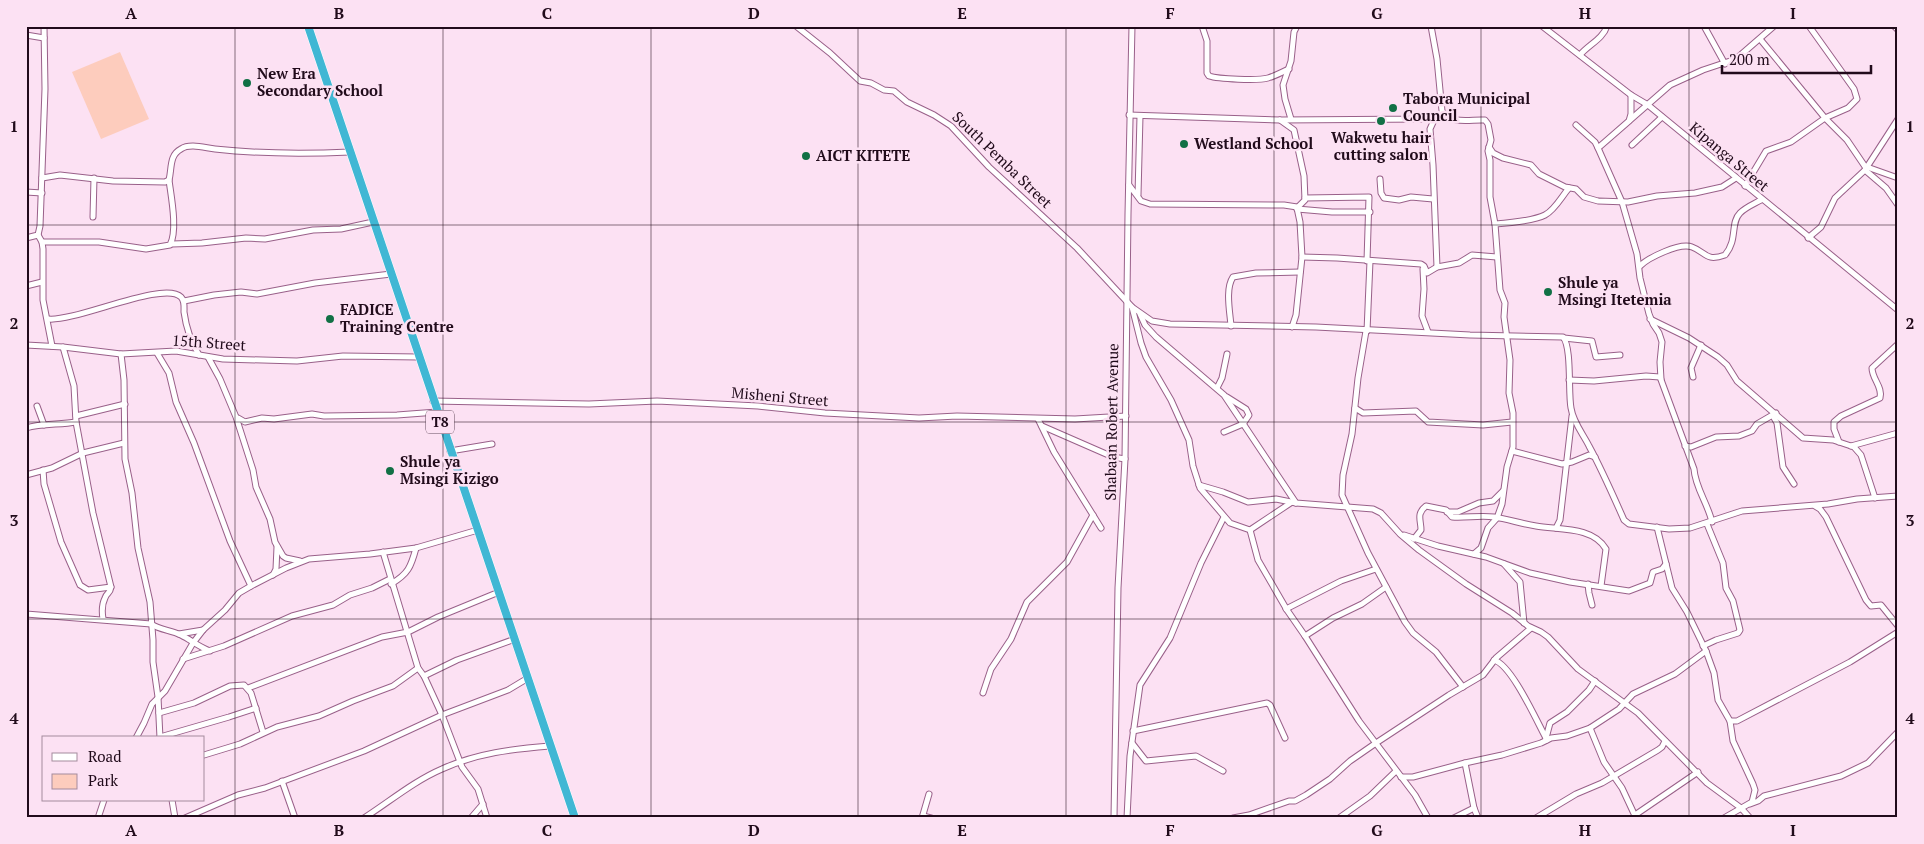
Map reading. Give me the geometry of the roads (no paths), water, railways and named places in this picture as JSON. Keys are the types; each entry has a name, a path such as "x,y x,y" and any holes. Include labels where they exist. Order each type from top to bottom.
{"highway":[{"name":"T8","path":"308,26 372,222 575,818"}],"street":[{"path":"44,26 45,88 42,193 38,235 42,242 43,300 52,346"},
{"name":"South Pemba Street","path":"796,26 830,53 860,81 884,90 894,91 910,104 934,115 951,126 989,167 1077,248 1132,307"},
{"name":"Shabaan Robert Avenue","path":"1114,818 1118,588 1126,416 1129,115 1132,26"},
{"path":"1202,26 1207,41 1207,73 1209,76 1262,79 1289,69"},
{"path":"1291,119 1284,82 1289,69 1294,32 1297,26"},
{"path":"1431,26 1437,59 1441,107 1446,116"},
{"name":"Kipanga Street","path":"1542,26 1630,95 1648,105 1761,200 1898,310"},
{"path":"1580,56 1585,49 1602,35 1607,26"},
{"path":"1704,26 1725,64"},
{"path":"1598,148 1670,85 1703,70 1736,59 1774,26"},
{"path":"1745,186 1766,151 1791,142 1825,118 1843,111 1858,97 1809,26"},
{"path":"1894,26 1898,30"},
{"path":"26,35 44,38"},
{"path":"1760,40 1825,118 1847,140 1866,168 1897,201"},
{"path":"1630,95 1630,120"},
{"path":"1129,115 1280,120 1427,120 1446,116 1472,121 1486,121 1491,140 1489,146 1490,197 1495,224 1500,290 1505,303 1504,317 1507,335 1512,451 1507,464 1502,504 1498,518 1488,528 1482,548 1474,554"},
{"path":"1138,196 1140,116"},
{"path":"1632,146 1662,117"},
{"path":"1435,118 1430,129 1437,267"},
{"path":"1808,238 1821,226 1835,198 1866,168 1898,119"},
{"path":"1280,120 1292,127 1295,132 1304,176 1305,202 1297,208"},
{"path":"1401,777 1413,777 1502,755 1547,739 1567,736 1590,728 1625,704 1633,694 1675,674 1716,640 1738,633 1740,630 1733,601 1726,588 1723,563 1709,523 1708,509 1694,477 1694,469 1661,379 1662,342 1659,333 1650,319 1640,278 1640,266 1622,202 1595,142 1576,125"},
{"path":"1489,146 1493,153 1503,158 1531,165 1539,174 1569,188 1576,189 1586,198 1598,201 1622,202 1714,189 1736,178"},
{"path":"172,244 173,220 169,180 175,153 187,147 238,152 293,154 350,152"},
{"path":"1866,168 1898,178"},
{"path":"42,178 60,176 161,183 169,180"},
{"path":"93,217 94,178"},
{"path":"1380,179 1380,193 1384,198 1399,200 1411,198 1433,199"},
{"path":"1129,184 1141,201 1150,204 1274,205 1332,212 1370,212"},
{"path":"1495,224 1512,223 1545,215 1569,188"},
{"path":"26,192 42,193"},
{"path":"1305,198 1368,196 1370,200 1367,331 1352,434 1341,489 1347,507 1376,569 1402,617 1413,633 1433,648 1463,686"},
{"path":"1640,266 1660,254 1682,246 1692,247 1708,256 1725,255 1734,239 1737,217 1742,211 1761,200"},
{"path":"1292,327 1296,315 1302,258 1300,222 1297,208"},
{"path":"42,242 99,242 146,249 172,244 246,238 265,239 313,230 355,227 372,222"},
{"path":"26,238 38,235"},
{"path":"1423,265 1427,273 1437,267 1459,263 1472,255 1497,257"},
{"path":"1302,258 1344,258 1423,265"},
{"path":"1423,265 1422,316 1428,332"},
{"path":"1231,326 1230,293 1231,281 1234,277 1256,273 1300,272"},
{"path":"184,301 241,292 257,294 316,283 391,274"},
{"path":"26,286 42,282"},
{"path":"48,319 71,317 126,300 161,293 178,295 184,301 184,313 191,338 200,355"},
{"path":"1132,307 1147,318 1158,323 1316,327 1367,331 1428,332 1470,336 1561,336 1592,341 1596,356 1620,355"},
{"path":"1132,307 1144,350 1154,373 1171,400 1190,440 1193,466 1199,485 1224,517 1236,526 1250,530"},
{"path":"1138,310 1145,324 1156,337 1248,412 1249,418 1243,424 1224,432"},
{"path":"1650,319 1718,357 1727,365 1737,381 1803,438 1839,442 1850,446 1861,456 1875,498"},
{"path":"1556,528 1560,520 1572,415 1568,357 1564,338"},
{"path":"1839,442 1834,429 1834,422 1841,416 1880,398 1881,392 1872,374 1872,368 1898,344"},
{"name":"15th Street","path":"26,346 52,346 121,354 176,351 208,357 297,361 342,356 419,357"},
{"path":"1693,377 1691,368 1701,346"},
{"path":"63,347 74,386 76,419 93,513 111,587 110,592 104,598 103,619"},
{"path":"157,353 169,373 176,402 194,443 230,542 251,586"},
{"path":"121,354 125,404 124,459 132,493 135,528 150,602 160,736"},
{"path":"1217,388 1222,378 1227,354"},
{"path":"208,357 220,379 236,417 253,470 256,487 270,519 277,546 276,569 273,575"},
{"path":"1569,380 1594,381 1656,376 1661,379"},
{"path":"1224,394 1294,502"},
{"name":"Misheni Street","path":"433,401 589,404 657,401 758,406 834,414 919,418 957,416 1038,419 1126,416"},
{"path":"26,428 62,425 125,404"},
{"path":"37,406 44,425"},
{"path":"1355,408 1363,413 1416,411 1428,422 1482,424 1512,422"},
{"path":"236,417 245,422 262,418 274,419 312,414 324,416 397,415 437,412"},
{"path":"1686,446 1691,447 1716,437 1739,436 1752,431 1757,424 1774,414"},
{"path":"1774,414 1783,467 1794,484"},
{"path":"1572,415 1595,457 1625,522 1628,524 1690,528 1742,511 1898,496"},
{"path":"1038,419 1054,452 1101,528"},
{"path":"1042,426 1113,457 1125,459"},
{"path":"1850,446 1898,433"},
{"path":"26,476 52,468 83,453 124,443"},
{"path":"450,451 492,444"},
{"path":"1512,451 1557,463 1566,463 1589,455 1595,457"},
{"path":"43,470 44,484 60,532 61,542 80,585 88,590 111,587"},
{"path":"1199,485 1248,502 1270,499 1377,510 1400,534 1466,584 1512,613 1531,628 1548,636 1578,669 1638,713 1721,795 1740,808 1750,818"},
{"path":"1447,512 1458,512 1480,503 1494,501 1503,491"},
{"path":"1250,530 1294,502"},
{"path":"1815,505 1826,517 1866,600 1871,606 1881,605 1898,626"},
{"path":"1414,539 1421,530 1419,517 1425,507 1446,510 1452,517 1498,518 1584,533 1592,536 1605,546 1606,552 1601,586"},
{"path":"983,692 991,669 1011,639 1027,602 1067,562 1093,515"},
{"path":"1127,818 1131,743 1140,685 1170,638 1201,563 1224,517"},
{"path":"1657,527 1673,591 1687,612 1705,648 1714,673 1718,700 1730,721 1732,741 1754,788 1750,804"},
{"path":"137,736 152,704 164,691 193,643 239,593 300,561 416,548 478,530"},
{"path":"1250,530 1258,560 1286,609 1359,722 1415,795 1428,818"},
{"path":"1400,534 1438,546 1474,554 1546,577 1625,590 1639,588 1650,583 1653,572 1662,570 1666,564"},
{"path":"277,546 286,558 300,561"},
{"path":"182,660 210,651 292,616 333,605 350,595 390,582 406,574 413,560 416,548"},
{"path":"382,552 418,668 424,676 442,716 460,763 474,781 487,818"},
{"path":"1504,564 1520,582 1524,623"},
{"path":"1286,609 1341,581 1376,569"},
{"path":"1588,584 1588,593 1592,605"},
{"path":"1305,636 1333,618 1362,604 1386,587"},
{"path":"248,688 382,637 408,632 438,617 499,592"},
{"path":"26,614 151,624 162,630 179,634 210,651"},
{"path":"1233,818 1296,800 1330,779 1376,743 1483,675 1494,660 1531,628"},
{"path":"179,634 203,630"},
{"path":"1730,721 1738,720 1850,662 1898,632"},
{"path":"424,676 457,660 515,639"},
{"path":"1494,660 1502,664 1515,682 1547,739"},
{"path":"205,755 240,744 263,732 319,716 361,697 393,686 418,668"},
{"path":"185,818 228,799 364,751 442,716 500,693 528,678"},
{"path":"1547,739 1550,723 1567,712 1589,690 1595,681"},
{"path":"159,713 194,703 230,686 244,685 248,688 263,732"},
{"path":"1133,731 1267,703 1270,705 1285,738"},
{"path":"163,736 256,708"},
{"path":"1590,728 1604,762 1622,788 1635,816 1698,772"},
{"path":"1724,818 1764,796 1841,776 1868,763 1898,732"},
{"path":"1536,818 1576,794 1661,749 1665,741"},
{"path":"1131,743 1146,761 1196,756 1223,771"},
{"path":"364,818 385,802 436,771 482,755 512,749 550,746"},
{"path":"1465,763 1474,808 1478,818"},
{"path":"1339,818 1370,796 1396,771"},
{"path":"282,781 295,818"},
{"path":"928,794 922,817 931,818"},
{"path":"98,818 104,802"},
{"path":"172,802 175,818"},
{"path":"472,818 483,804"},
{"path":"1454,818 1474,808"}],"place":[{"name":"New Era Secondary School","path":"247,83"},
{"name":"Tabora Municipal Council","path":"1393,108"},
{"name":"Wakwetu hair cutting salon","path":"1381,121"},
{"name":"Westland School","path":"1184,144"},
{"name":"AICT KITETE","path":"806,156"},
{"name":"Shule ya Msingi Itetemia","path":"1548,292"},
{"name":"FADICE Training Centre","path":"330,319"},
{"name":"Shule ya Msingi Kizigo","path":"390,471"}]}
